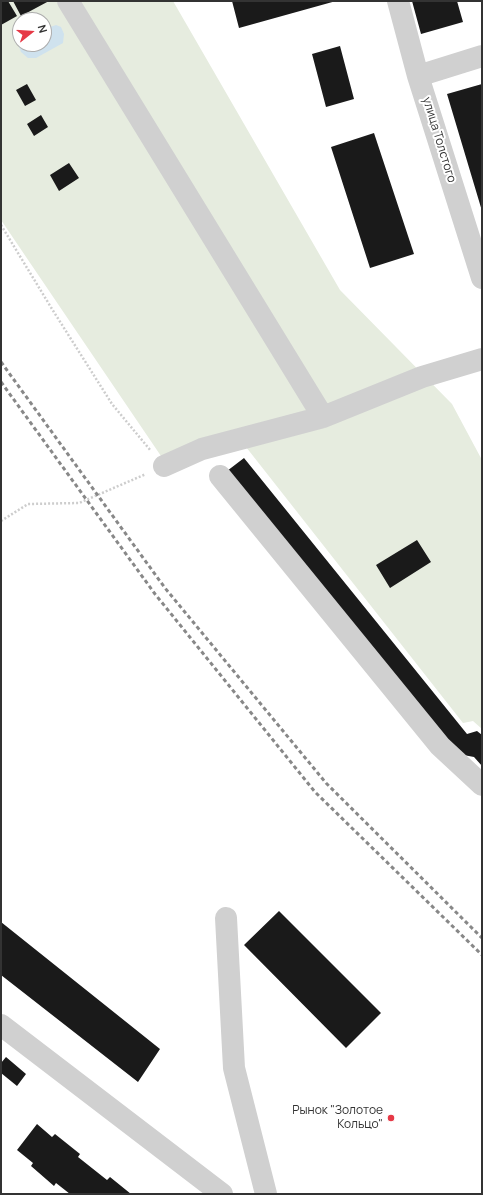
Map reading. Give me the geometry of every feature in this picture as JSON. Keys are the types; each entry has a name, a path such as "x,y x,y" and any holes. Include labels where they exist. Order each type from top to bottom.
{"street":[{"path":"68,1 323,416"},
{"name":"улица Толстого","path":"398,1 418,76 482,278"},
{"path":"418,76 482,56"},
{"path":"164,466 202,449 323,416 422,377 482,359"},
{"path":"220,476 440,746 482,785"},
{"path":"226,918 234,1068 266,1194"},
{"path":"3,1031 222,1194"}],"path":[{"path":"1,225 112,404 164,466 79,503 28,504 1,520"}],"shaded area":[{"path":"1,1 173,1 340,290 452,404 482,460 482,729 473,721 463,723 235,433 163,459 1,220"}],"water":[{"path":"56,25 61,27 64,34 63,43 52,49 52,26"},
{"path":"21,52 47,52 36,58 28,58"}],"building":[{"path":"1,1 8,1 15,12 12,12 12,19 1,25"},
{"path":"13,1 49,1 28,12 19,12"},
{"path":"232,1 336,1 239,28"},
{"path":"412,1 457,1 463,22 421,34"},
{"path":"340,46 354,99 326,107 312,54"},
{"path":"27,84 36,100 25,106 16,90"},
{"path":"482,84 482,211 447,94"},
{"path":"41,115 48,127 34,136 27,124"},
{"path":"374,133 414,254 370,268 331,147"},
{"path":"69,163 79,178 59,191 50,175"},
{"path":"244,458 467,734 477,731 482,735 482,766 474,757 453,753 227,471"},
{"path":"417,540 431,562 390,588 376,565"},
{"path":"279,911 381,1013 346,1048 244,945"},
{"path":"1,922 160,1049 138,1082 1,975"},
{"path":"6,1057 26,1074 17,1086 1,1073 1,1063"},
{"path":"37,1124 52,1137 55,1134 80,1154 78,1157 107,1180 110,1177 131,1194 70,1194 56,1183 54,1186 31,1166 33,1163 17,1150"}],"railway":[{"path":"1,362 165,588 326,783 482,938"},
{"path":"1,382 155,594 315,792 482,955"}],"place":[{"name":"Рынок \"Золотое Кольцо\"","path":"391,1118"}]}
